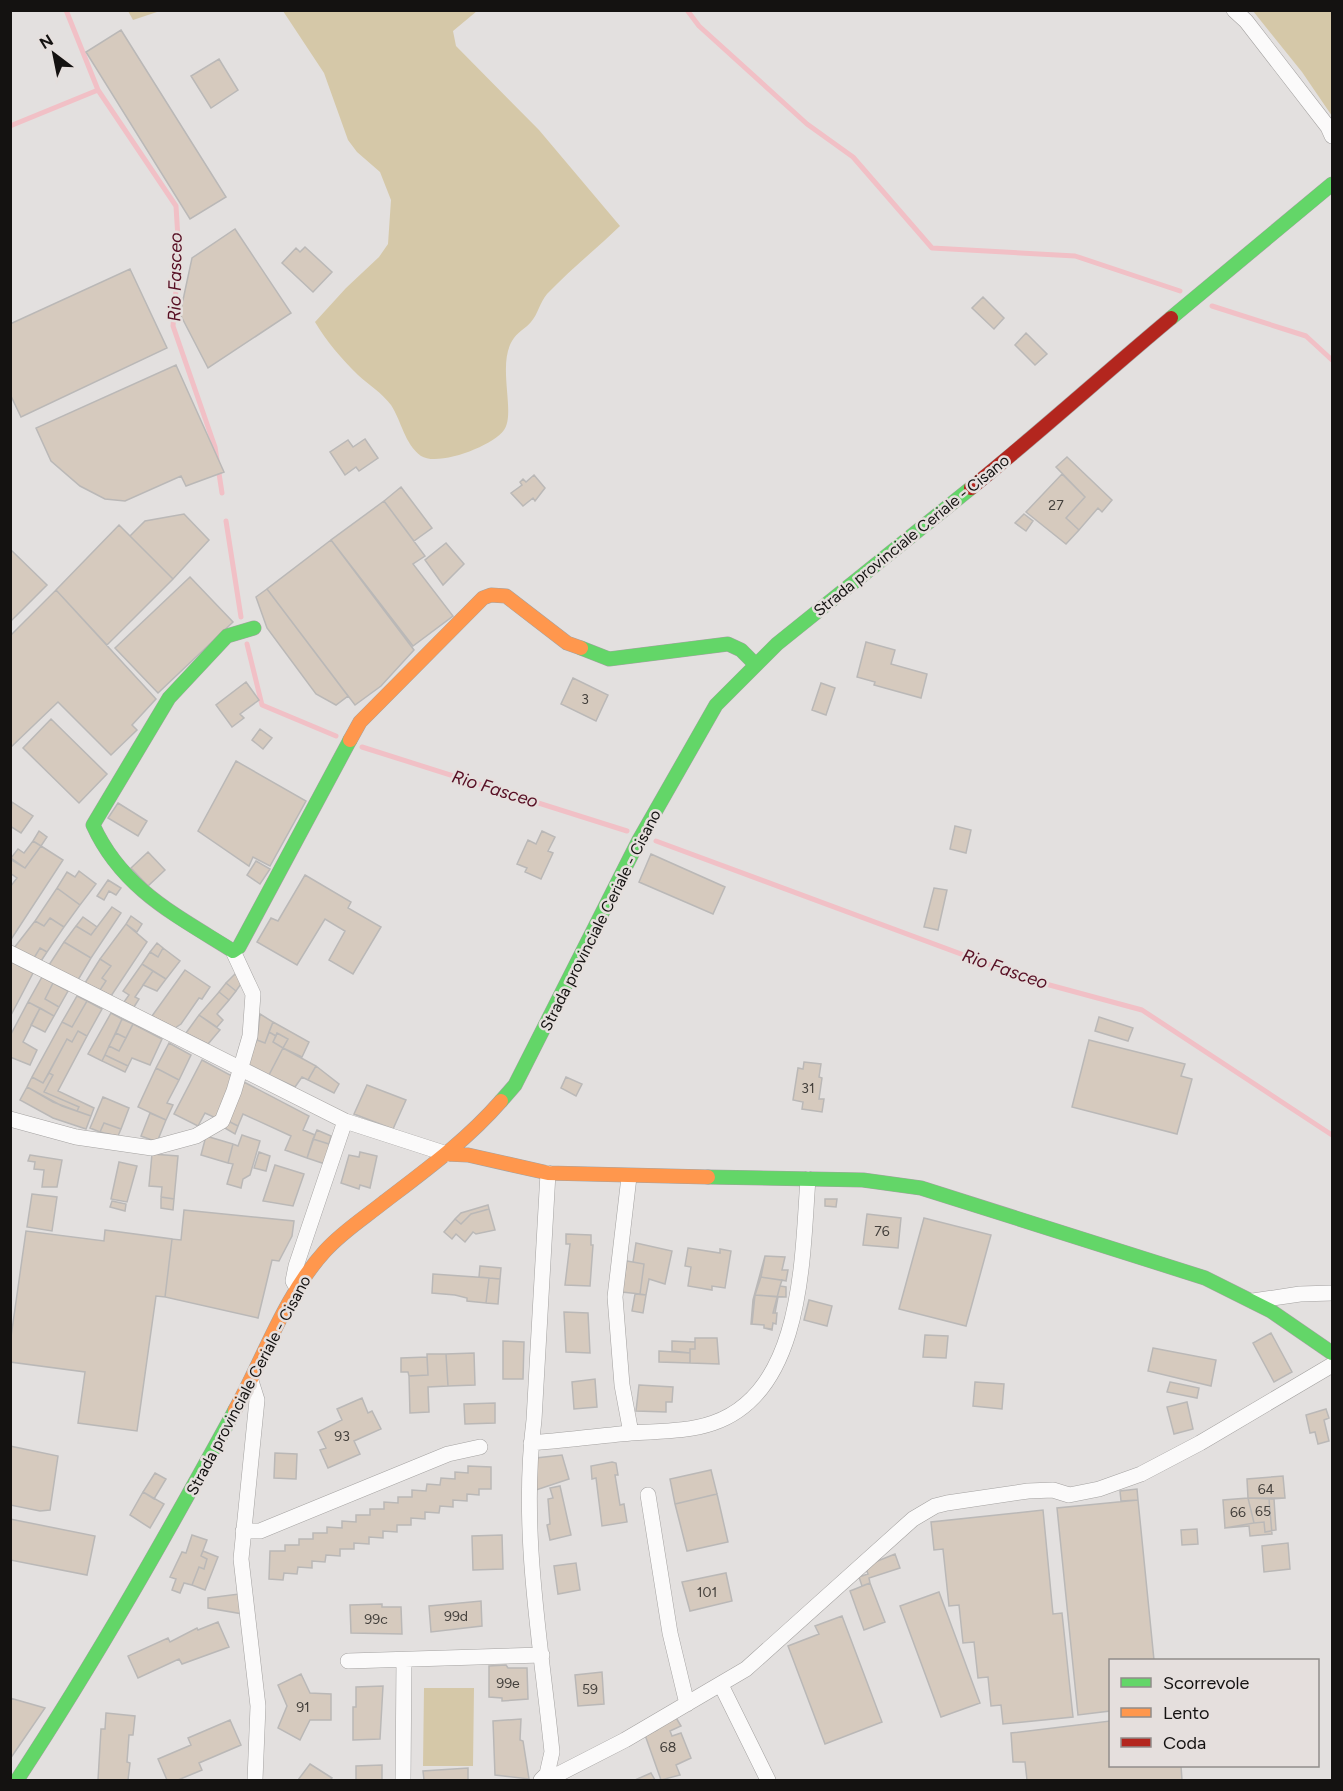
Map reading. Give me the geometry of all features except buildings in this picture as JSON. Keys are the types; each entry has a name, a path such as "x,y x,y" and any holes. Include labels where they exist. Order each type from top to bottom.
{"street":[{"path":"1234,10 1246,21 1328,127 1332,136"},
{"name":"Strada provinciale Ceriale - Cisano","path":"17,1780 65,1707 152,1562 251,1381 297,1288 324,1252 344,1233 447,1154 481,1124 515,1086 684,758 716,705 755,664 1036,435 1074,398 1332,184"},
{"path":"233,951 239,947 360,722 483,598 490,595 506,596 567,643 609,659 728,644 741,650 755,664"},
{"path":"10,1119 76,1137 152,1148 196,1136 222,1121 250,1036 253,994 233,951 148,898 100,845 93,825 169,698 227,636 254,628"},
{"path":"10,953 345,1121 447,1154 468,1155 548,1173 629,1177 863,1180 921,1188 1205,1278 1287,1319 1332,1353"},
{"path":"297,1288 293,1281 296,1266 345,1121"},
{"path":"541,1780 547,1774 552,1752 530,1548 531,1443 548,1173"},
{"path":"629,1177 615,1298 622,1385 631,1433"},
{"path":"531,1443 683,1429 728,1417 750,1399 773,1371 791,1333 796,1306 808,1179"},
{"path":"1253,1301 1300,1294 1332,1293"},
{"path":"547,1780 687,1704 746,1669 913,1519 935,1506 1028,1491 1053,1490 1069,1495 1099,1489 1141,1474 1200,1443 1332,1365"},
{"path":"251,1381 257,1400 241,1558 258,1706 255,1780"},
{"path":"243,1531 260,1531 448,1454 480,1447"},
{"path":"648,1495 670,1633 687,1704"},
{"path":"348,1661 542,1655"},
{"path":"403,1780 404,1660"},
{"path":"721,1685 768,1780"}],"shaded area":[{"path":"128,11 160,11 133,20"},
{"path":"283,11 477,11 453,31 456,46 539,130 620,226 547,294 533,319 512,341 506,363 507,422 504,430 498,436 477,448 440,459 421,456 407,439 391,405 346,363 315,322 379,257 388,244 391,200 380,172 357,152 348,140 324,73"},
{"path":"1253,11 1332,11 1332,116 1302,72"},
{"path":"424,1688 474,1688 473,1766 423,1766"}],"waterway":[{"name":"Rio Fasceo","path":"66,10 98,90 176,206 179,255 173,326 215,447 222,493"},
{"path":"687,10 699,26 807,124 853,157 932,248 1075,256 1180,291"},
{"path":"10,126 98,90"},
{"path":"1212,306 1306,336 1332,360"},
{"name":"Rio Fasceo","path":"226,521 241,617"},
{"name":"Rio Fasceo","path":"247,644 262,705 336,736"},
{"name":"Rio Fasceo","path":"362,747 627,831"},
{"name":"Rio Fasceo","path":"656,841 1031,980 1142,1010 1332,1135"}],"traffic: fast":[{"path":"1171,318 1332,184"},
{"path":"501,1101 515,1085 639,840 716,705 777,644 971,488"},
{"path":"254,628 227,636 169,698 93,825 119,867 152,898 233,951 239,947 350,740"},
{"path":"581,648 609,659 728,644 741,650 755,664"},
{"path":"708,1177 863,1180 921,1188 1205,1278 1271,1311 1332,1353"},
{"path":"17,1780 130,1597 235,1410"}],"traffic: slow":[{"path":"350,740 360,722 483,598 491,595 506,596 567,643 581,648"},
{"path":"235,1410 286,1307 325,1251 346,1231 446,1154 501,1101"},
{"path":"447,1154 468,1155 548,1173 708,1177"}],"traffic: jam":[{"path":"971,488 1171,318"}]}
